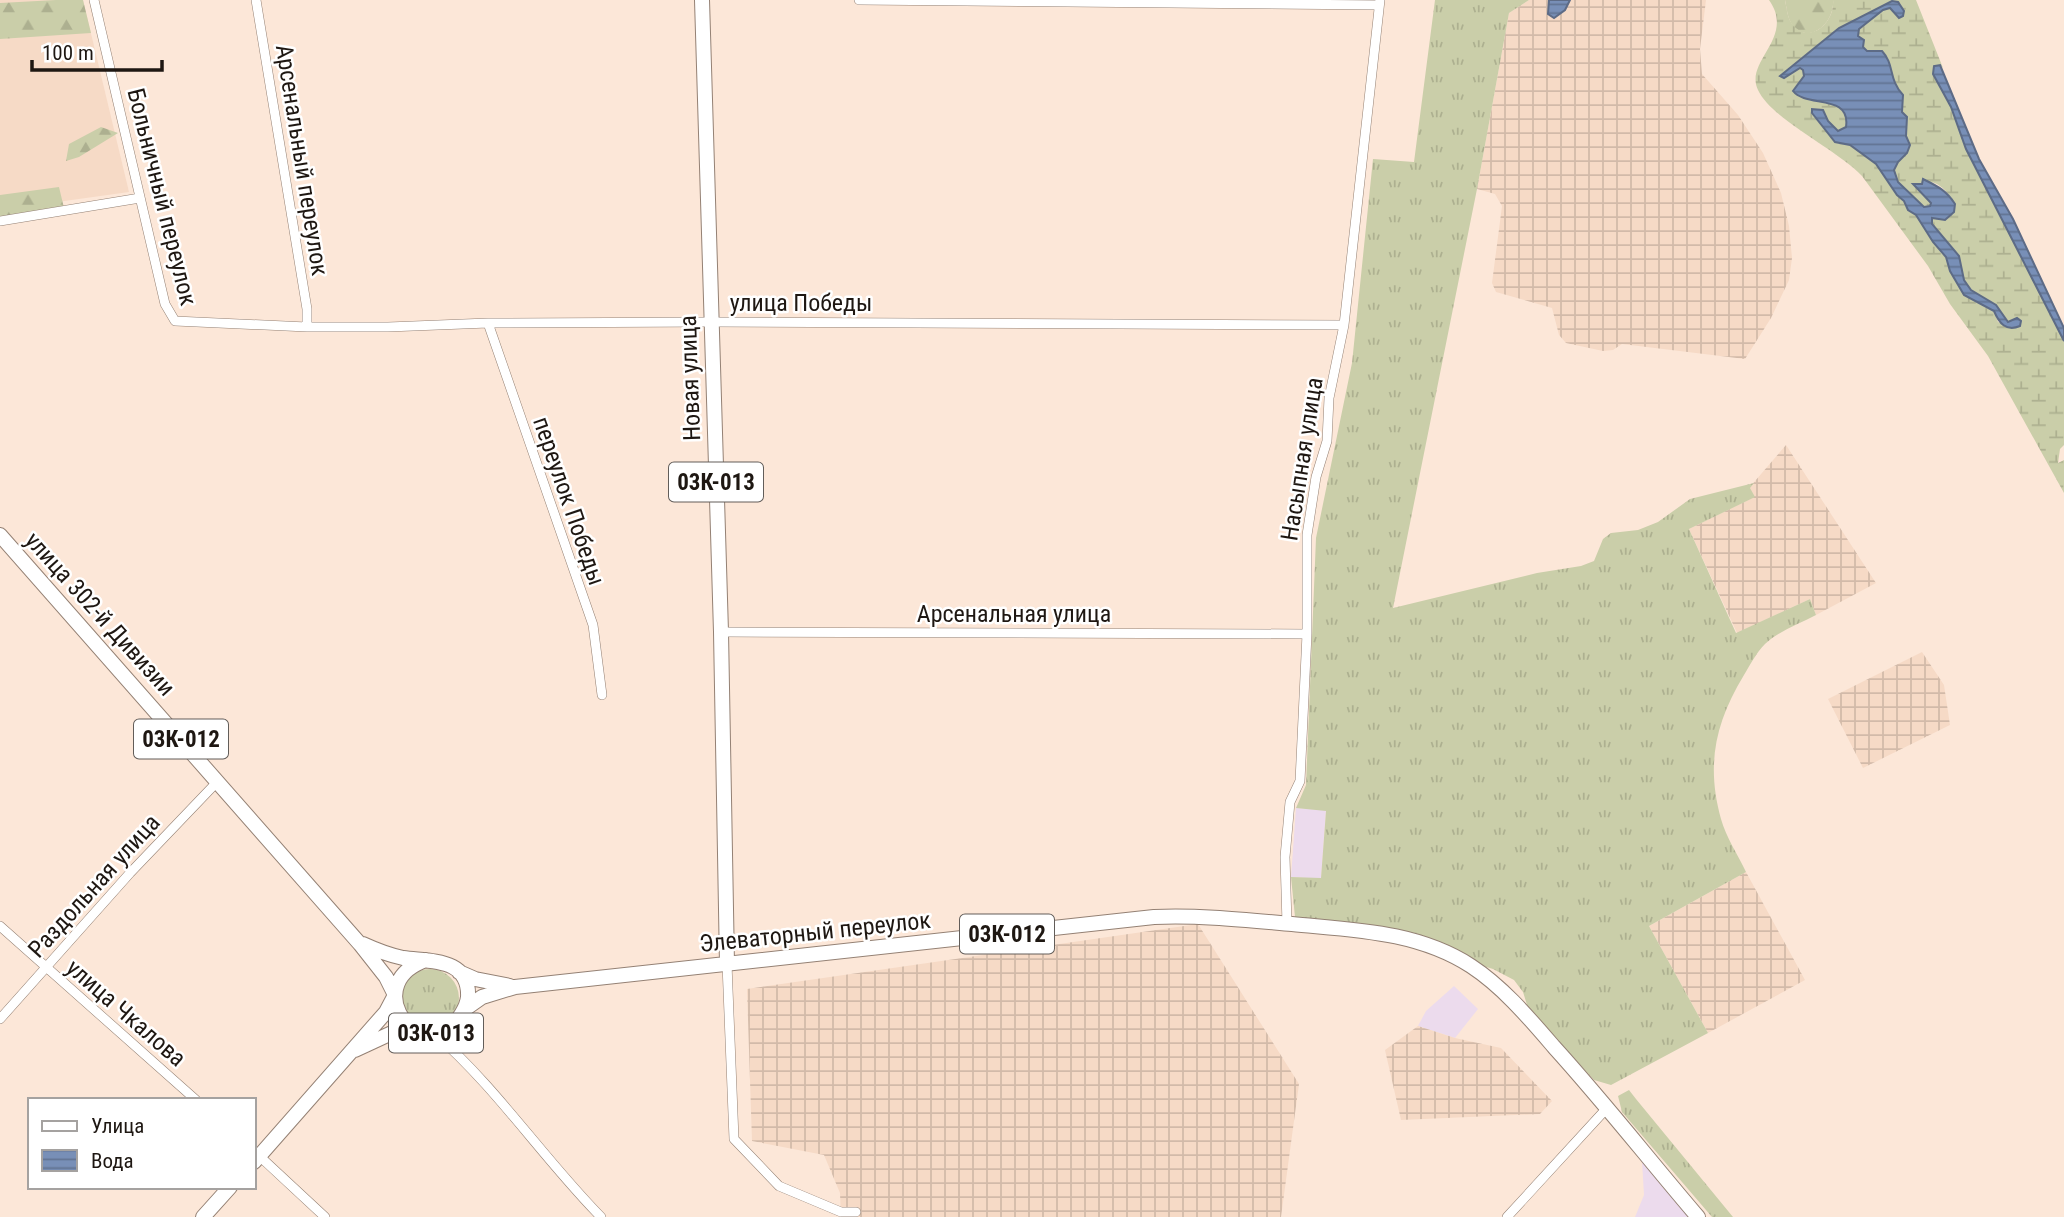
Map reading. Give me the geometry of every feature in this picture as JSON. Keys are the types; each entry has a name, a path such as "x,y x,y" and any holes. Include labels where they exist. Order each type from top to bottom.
{"main road":[{"name":"Новая улица","path":"702,0 721,632 727,964"},
{"name":"улица 302-й Дивизии","path":"0,535 360,943 386,977 395,995"},
{"name":"Элеваторный переулок","path":"465,1009 482,997 514,987 1154,918 1204,916 1287,924"},
{"name":"03К-012","path":"1287,924 1377,932 1399,937 1442,950 1471,966 1520,1009 1698,1217"},
{"name":"улица 302-й Дивизии","path":"360,943 384,954 426,960"},
{"name":"03К-013","path":"256,1156 347,1054 386,1012 395,995 399,979 406,970 426,960 438,960 452,966 466,982 468,995 465,1009 449,1028 435,1033 411,1028 396,1031 347,1054"},
{"name":"Элеваторный переулок","path":"459,972 475,979 514,987"},
{"name":"03К-013","path":"395,995 395,1007 411,1028"},
{"path":"203,1217 228,1189"}],"street":[{"name":"Больничный переулок","path":"94,0 164,304 175,321"},
{"name":"Арсенальный переулок","path":"256,0 307,309 307,327"},
{"path":"859,0 1380,2"},
{"name":"Насыпная улица","path":"1287,924 1285,857 1290,802 1300,781 1307,634 1307,535 1316,477 1327,441 1329,398 1344,325 1380,2"},
{"path":"0,221 140,198"},
{"name":"улица Победы","path":"175,321 307,327 710,322 1344,325"},
{"name":"переулок Победы","path":"488,323 593,625 602,695"},
{"name":"Арсенальная улица","path":"721,632 1307,634"},
{"name":"Раздольная улица","path":"0,1019 130,873 218,781"},
{"name":"улица Чкалова","path":"0,926 194,1098"},
{"path":"727,964 734,1139 779,1186 841,1212 856,1212"},
{"path":"449,1028 457,1053"},
{"path":"435,1033 457,1053 601,1217"},
{"path":"1507,1217 1607,1108"},
{"path":"256,1156 325,1217"},
{"path":"583,1217 592,1208"}],"shaded area":[{"path":"0,0 83,0 129,192 0,210"},
{"path":"1529,0 1706,0 1700,49 1702,74 1738,115 1763,153 1781,193 1789,226 1792,258 1789,280 1771,318 1745,359 1622,344 1613,350 1603,351 1566,343 1559,335 1552,308 1496,292 1492,283 1502,206 1495,194 1477,189 1509,13"},
{"path":"1786,445 1876,583 1816,615 1810,599 1737,633 1689,529 1754,497 1749,488"},
{"path":"1922,652 1944,685 1950,725 1863,768 1828,699"},
{"path":"1296,808 1326,810 1321,879 1291,877"},
{"path":"1746,872 1805,980 1708,1033 1649,926"},
{"path":"1198,924 1299,1084 1281,1217 841,1217 840,1193 824,1155 752,1141 747,989"},
{"path":"1454,986 1478,1009 1455,1038 1418,1026 1426,1011"},
{"path":"1418,1026 1455,1038 1501,1048 1552,1101 1540,1114 1401,1120 1385,1050"},
{"path":"1642,1161 1690,1217 1635,1217 1644,1195"}],"green space":[{"path":"83,0 91,33 0,39 0,3"},
{"path":"1435,0 1529,0 1509,13 1477,189 1393,608 1537,573 1581,566 1594,561 1603,539 1611,533 1638,530 1658,522 1690,499 1754,483 1750,488 1755,497 1689,529 1736,633 1810,599 1816,615 1776,635 1762,648 1734,693 1720,727 1714,762 1716,799 1726,832 1746,872 1649,926 1708,1033 1611,1085 1594,1080 1528,1008 1523,992 1514,980 1448,946 1405,931 1295,917 1291,877 1321,878 1326,811 1296,808 1306,785 1316,538 1352,363 1373,159 1414,162"},
{"path":"1769,0 1785,0 1792,23 1800,31 1807,33 1814,32 1826,23 1833,8 1833,0 1916,0 1943,68 1940,65 1933,74 1951,107 1966,149 2064,341 2064,445 2060,449 2058,463 2064,460 2064,493 1988,356 1950,304 1928,266 1862,176 1776,112 1758,90 1758,69 1774,38 1776,14","holes":["1898,2 1899,18 1890,8 1883,10 1859,29 1863,47 1868,51 1876,50 1903,96 1902,112 1907,117 1906,136 1909,145 1907,153 1894,170 1898,182 1924,207 1930,207 1931,203 1915,184 1932,182 1947,192 1955,204 1931,218 1932,224 1959,256 1964,280 1971,290 1996,305 2016,328 1998,322 1994,311 1964,295 1950,271 1946,257 1876,164 1850,145 1835,142 1823,127 1828,121 1838,131 1846,127 1845,115 1841,110 1832,104 1809,99 1793,91 1804,76 1803,70 1799,68 1781,77 1839,28"]},
{"path":"1785,0 1833,0 1833,8 1826,23 1820,28 1814,32 1800,32 1792,24"},
{"path":"101,127 118,133 79,157 66,161 69,144"},
{"path":"59,187 64,208 0,219 0,195"},
{"path":"430,969 441,971 454,982 459,998 457,1009 446,1022 430,1027 419,1025 406,1014 401,998 403,987 414,974"},
{"path":"1629,1090 1733,1217 1712,1217 1622,1112 1618,1096"}],"water":[{"path":"1549,0 1570,0 1565,10 1554,18 1548,14"},
{"path":"1892,1 1898,2 1904,11 1903,16 1899,18 1890,8 1883,10 1859,29 1858,36 1864,40 1863,47 1867,51 1882,51 1886,56 1895,83 1903,95 1902,112 1907,117 1906,136 1910,145 1894,170 1898,182 1924,207 1930,206 1931,203 1913,184 1922,184 1923,179 1952,199 1955,204 1954,212 1945,220 1932,218 1932,224 1959,256 1964,280 1971,290 1996,305 2008,322 2017,318 2021,321 2020,326 2015,328 2007,327 1994,311 1964,295 1950,271 1946,257 1876,164 1850,145 1835,142 1812,113 1812,109 1823,110 1828,121 1838,131 1846,127 1846,116 1842,109 1807,99 1793,91 1804,76 1800,68 1784,78 1780,76 1839,28"},
{"path":"1940,65 1979,159 2013,219 2064,328 2064,341 1966,149 1951,107 1933,74 1934,66"}]}
